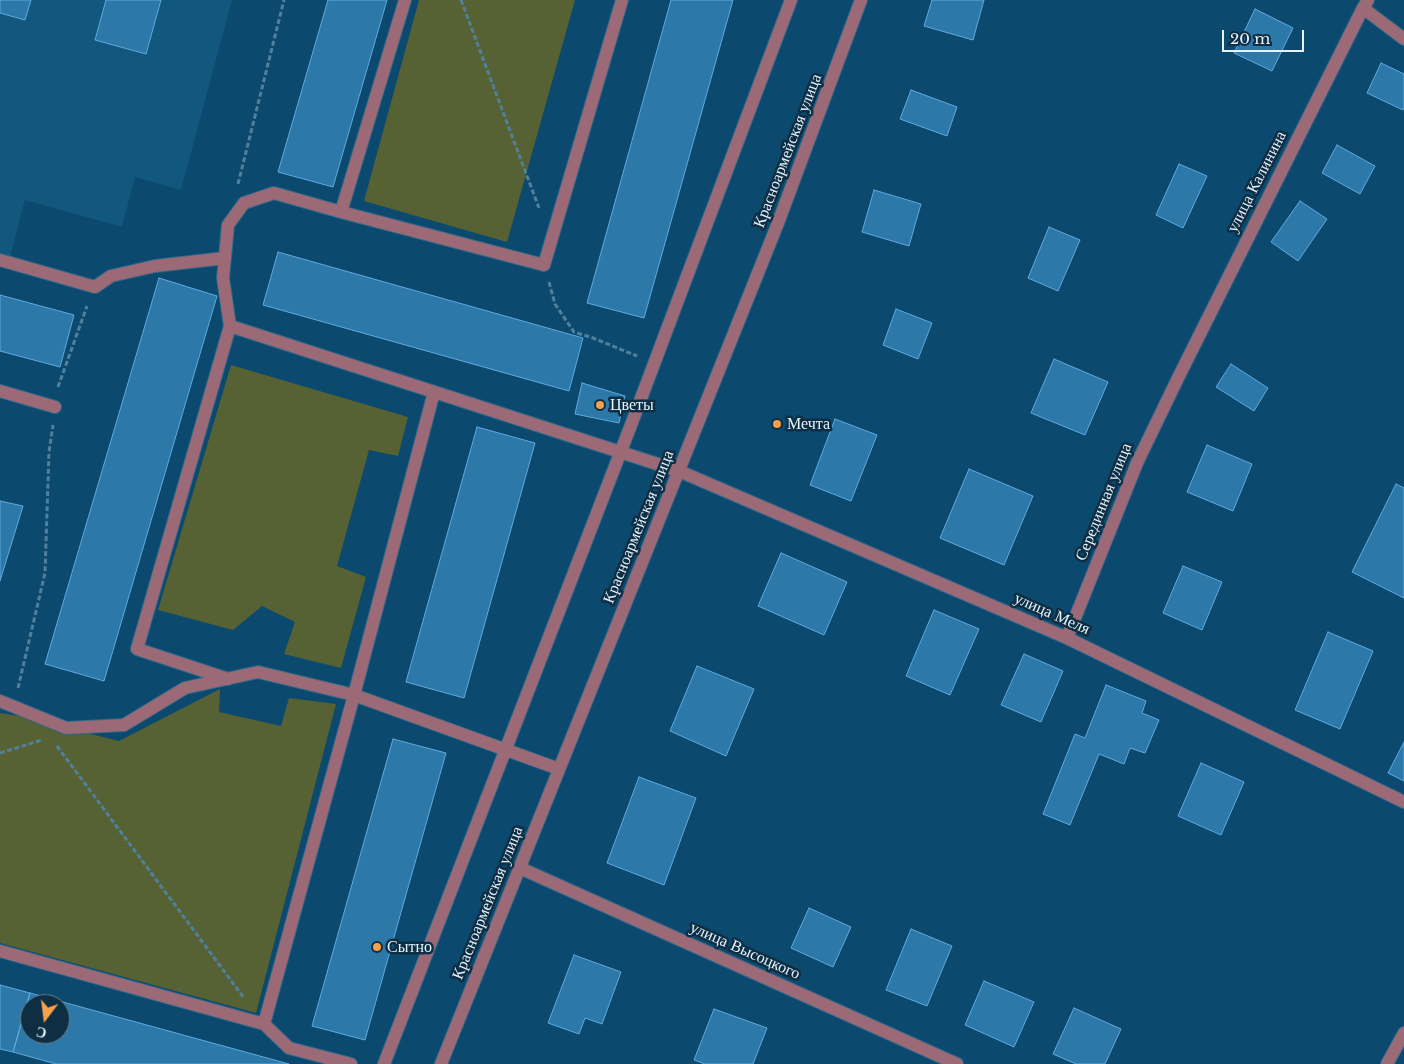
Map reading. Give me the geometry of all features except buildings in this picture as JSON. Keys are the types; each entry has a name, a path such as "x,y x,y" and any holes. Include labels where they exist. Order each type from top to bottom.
{"street":[{"path":"341,212 405,0"},
{"path":"228,680 137,649 230,326 223,278 228,225 244,203 274,193 544,265 622,0"},
{"path":"384,1064 620,452 791,0"},
{"name":"Красноармейская улица","path":"441,1064 778,223 861,0"},
{"path":"1366,4 1404,39"},
{"name":"улица Калинина","path":"1177,380 1366,4"},
{"path":"0,260 95,287 111,276 155,266 225,258"},
{"name":"улица Меля","path":"230,326 679,471 1067,638 1404,802"},
{"name":"Серединная улица","path":"1067,638 1137,463 1177,380"},
{"path":"0,391 55,408"},
{"path":"264,1024 434,392"},
{"path":"0,701 66,728 124,726 185,688 258,672 354,695 559,769"},
{"name":"улица Высоцкого","path":"520,868 957,1064"},
{"path":"0,951 264,1024 289,1048 350,1064"},
{"path":"1387,1064 1404,1033"}],"path":[{"path":"237,188 284,0"},
{"path":"461,0 551,240"},
{"path":"544,265 555,304 574,332 594,338 654,363"},
{"path":"15,707 45,573 49,452 58,384 95,287"},
{"path":"56,746 264,1024"}],"shaded area":[{"path":"0,0 232,0 181,190 135,177 122,227 25,200 8,265 0,263"}],"green space":[{"path":"419,0 575,0 507,242 364,201"},
{"path":"231,365 408,417 398,456 369,450 337,566 366,577 341,668 284,654 295,622 262,606 233,630 158,610"},
{"path":"220,689 219,712 281,726 289,698 336,704 256,1013 0,943 0,713 119,741"}],"place":[{"name":"Цветы","path":"600,405"},
{"name":"Мечта","path":"777,424"},
{"name":"Сытно","path":"377,947"}]}
